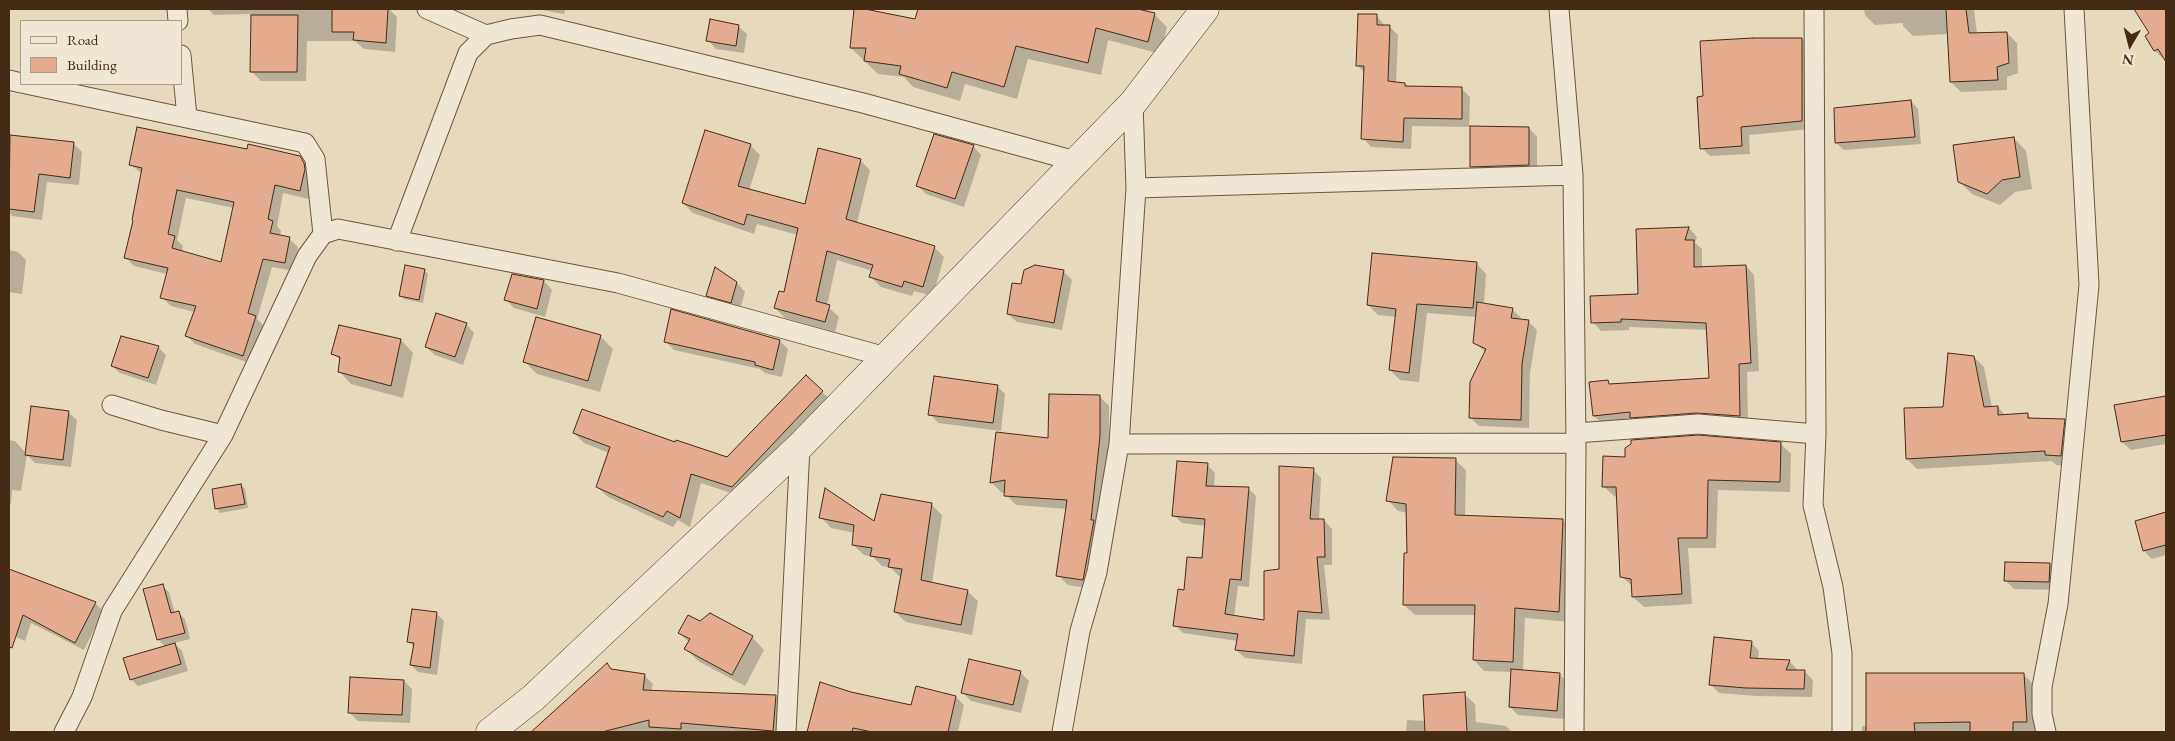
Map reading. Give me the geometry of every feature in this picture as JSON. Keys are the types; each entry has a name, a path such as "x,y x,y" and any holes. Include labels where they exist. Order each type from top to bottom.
{"street":[{"path":"427,9 486,35"},
{"path":"490,732 533,698 800,446 1133,103 1205,9"},
{"path":"1559,9 1573,175 1576,438 1574,732"},
{"path":"1814,9 1816,65 1816,434 1813,505 1833,587 1842,653 1842,732"},
{"path":"2046,732 2042,714 2042,687 2058,604 2089,285 2074,9"},
{"path":"397,240 468,53 486,35 540,25 863,103 1075,161"},
{"path":"182,66 187,118"},
{"path":"31,85 305,143 315,159 323,234"},
{"path":"1062,732 1080,631 1097,572 1119,444 1136,188 1133,103"},
{"path":"1136,188 1573,175"},
{"path":"64,732 82,697 112,611 223,435 308,256 323,234 338,229 618,283 886,357"},
{"path":"112,405 161,420 223,435"},
{"path":"1119,444 1576,438 1698,424 1816,434"},
{"path":"786,732 800,446"}],"building":[{"path":"332,9 388,9 386,43 353,40 354,32 332,32"},
{"path":"854,9 865,9 915,19 918,9 1138,9 1155,13 1148,42 1096,28 1088,63 1016,46 1004,87 952,72 947,88 899,74 901,66 864,61 866,48 850,48"},
{"path":"1946,9 1966,9 1969,33 2007,32 2009,63 1997,67 1998,80 1950,82"},
{"path":"2134,9 2166,9 2166,62 2158,49 2154,51 2145,36 2149,33"},
{"path":"1358,14 1377,14 1377,25 1390,25 1388,81 1405,83 1405,86 1462,87 1462,119 1404,118 1403,142 1361,139 1364,66 1356,66"},
{"path":"251,15 298,15 297,72 250,72"},
{"path":"710,19 739,25 736,46 706,41"},
{"path":"1802,38 1802,121 1741,127 1742,146 1700,149 1697,97 1703,96 1700,41"},
{"path":"1911,100 1915,137 1835,143 1834,108"},
{"path":"1470,126 1529,127 1529,165 1470,167"},
{"path":"137,127 247,149 248,144 300,156 305,169 300,191 275,185 268,219 273,221 270,233 290,237 285,263 263,259 248,313 256,316 243,356 185,336 196,306 160,298 168,268 124,258 133,221 142,168 129,165","holes":["177,190 234,202 221,262 172,248 175,236 168,234"]},
{"path":"705,130 751,144 738,186 805,204 818,148 861,159 846,219 935,246 923,287 904,281 902,287 869,277 873,265 827,251 816,301 830,305 825,322 774,308 779,291 784,292 798,228 747,214 744,225 682,203"},
{"path":"934,134 974,145 955,199 916,186"},
{"path":"10,135 74,142 70,178 39,174 34,212 9,209"},
{"path":"2014,137 2020,177 2002,180 1987,194 1958,182 1953,145"},
{"path":"1689,227 1685,240 1694,240 1694,267 1746,265 1751,363 1739,364 1740,416 1697,413 1630,418 1630,412 1593,416 1589,382 1608,380 1609,384 1709,378 1706,323 1621,319 1621,322 1591,323 1590,296 1638,294 1636,229"},
{"path":"1372,253 1477,262 1473,308 1417,304 1409,373 1389,370 1396,309 1367,305"},
{"path":"405,265 425,269 419,300 399,296"},
{"path":"1035,265 1064,270 1054,323 1007,314 1012,283 1021,284 1024,270"},
{"path":"715,267 737,282 731,303 706,296"},
{"path":"512,274 544,280 537,309 504,300"},
{"path":"1477,302 1513,308 1511,318 1529,320 1522,364 1521,420 1469,418 1470,382 1486,349 1473,343"},
{"path":"671,309 780,340 773,370 755,365 755,362 664,342"},
{"path":"436,313 467,323 455,357 425,347"},
{"path":"536,317 601,335 588,381 523,362"},
{"path":"339,325 401,339 391,386 338,372 340,357 331,354"},
{"path":"121,336 159,346 148,378 111,366"},
{"path":"1948,353 1974,356 1984,407 1998,406 1998,415 2028,413 2028,418 2065,419 2061,456 2045,455 2045,451 1906,459 1904,408 1943,407"},
{"path":"806,375 823,391 732,487 691,474 680,518 667,511 663,517 596,487 610,447 573,433 582,409 675,442 676,440 727,457"},
{"path":"934,376 998,385 993,423 928,415"},
{"path":"1049,394 1100,395 1100,436 1091,520 1094,520 1083,580 1056,576 1067,500 1004,496 1005,480 990,483 996,432 1048,438"},
{"path":"2166,396 2166,435 2121,442 2114,405"},
{"path":"31,406 69,411 63,460 25,455"},
{"path":"1698,435 1781,442 1780,482 1708,480 1707,538 1678,538 1682,594 1632,597 1631,579 1620,577 1616,487 1602,487 1603,456 1625,457 1625,448 1631,444 1631,440"},
{"path":"1393,457 1456,458 1455,515 1563,519 1559,612 1515,608 1513,662 1473,660 1475,605 1403,605 1404,553 1407,553 1406,504 1386,501"},
{"path":"1177,461 1208,463 1206,486 1249,487 1241,580 1230,579 1225,614 1264,620 1264,571 1279,569 1279,466 1314,468 1310,519 1324,519 1325,557 1317,557 1322,613 1298,611 1294,656 1235,650 1238,634 1173,626 1178,589 1184,590 1187,557 1202,558 1205,519 1172,516"},
{"path":"241,484 245,504 215,509 212,489"},
{"path":"825,488 874,521 881,494 932,503 921,580 968,590 961,625 894,612 902,569 888,567 890,559 870,556 872,548 852,545 854,525 819,518"},
{"path":"2166,512 2166,545 2143,551 2135,521"},
{"path":"2005,562 2050,563 2049,582 2004,581"},
{"path":"9,569 96,602 75,643 23,615 12,648 9,647"},
{"path":"163,584 171,613 179,611 185,633 157,640 143,589"},
{"path":"412,609 437,612 430,668 410,665 414,643 407,642"},
{"path":"710,613 753,636 732,675 684,649 690,639 678,633 688,615 700,621"},
{"path":"1714,637 1752,641 1750,658 1790,660 1786,670 1805,670 1804,689 1709,685"},
{"path":"175,643 181,664 130,680 123,658"},
{"path":"969,659 1021,671 1013,705 961,693"},
{"path":"607,663 611,669 645,674 643,690 776,695 773,731 681,723 681,729 649,727 649,720 602,732 531,732"},
{"path":"1511,669 1560,673 1557,711 1509,707"},
{"path":"1866,673 2024,673 2027,722 2013,722 2013,732 1970,732 1970,722 1914,723 1915,732 1866,732"},
{"path":"350,677 404,680 402,715 348,713"},
{"path":"820,682 851,692 911,705 916,686 956,696 948,732 872,732 853,728 852,732 807,732"},
{"path":"1465,692 1467,732 1425,732 1423,695"}]}
